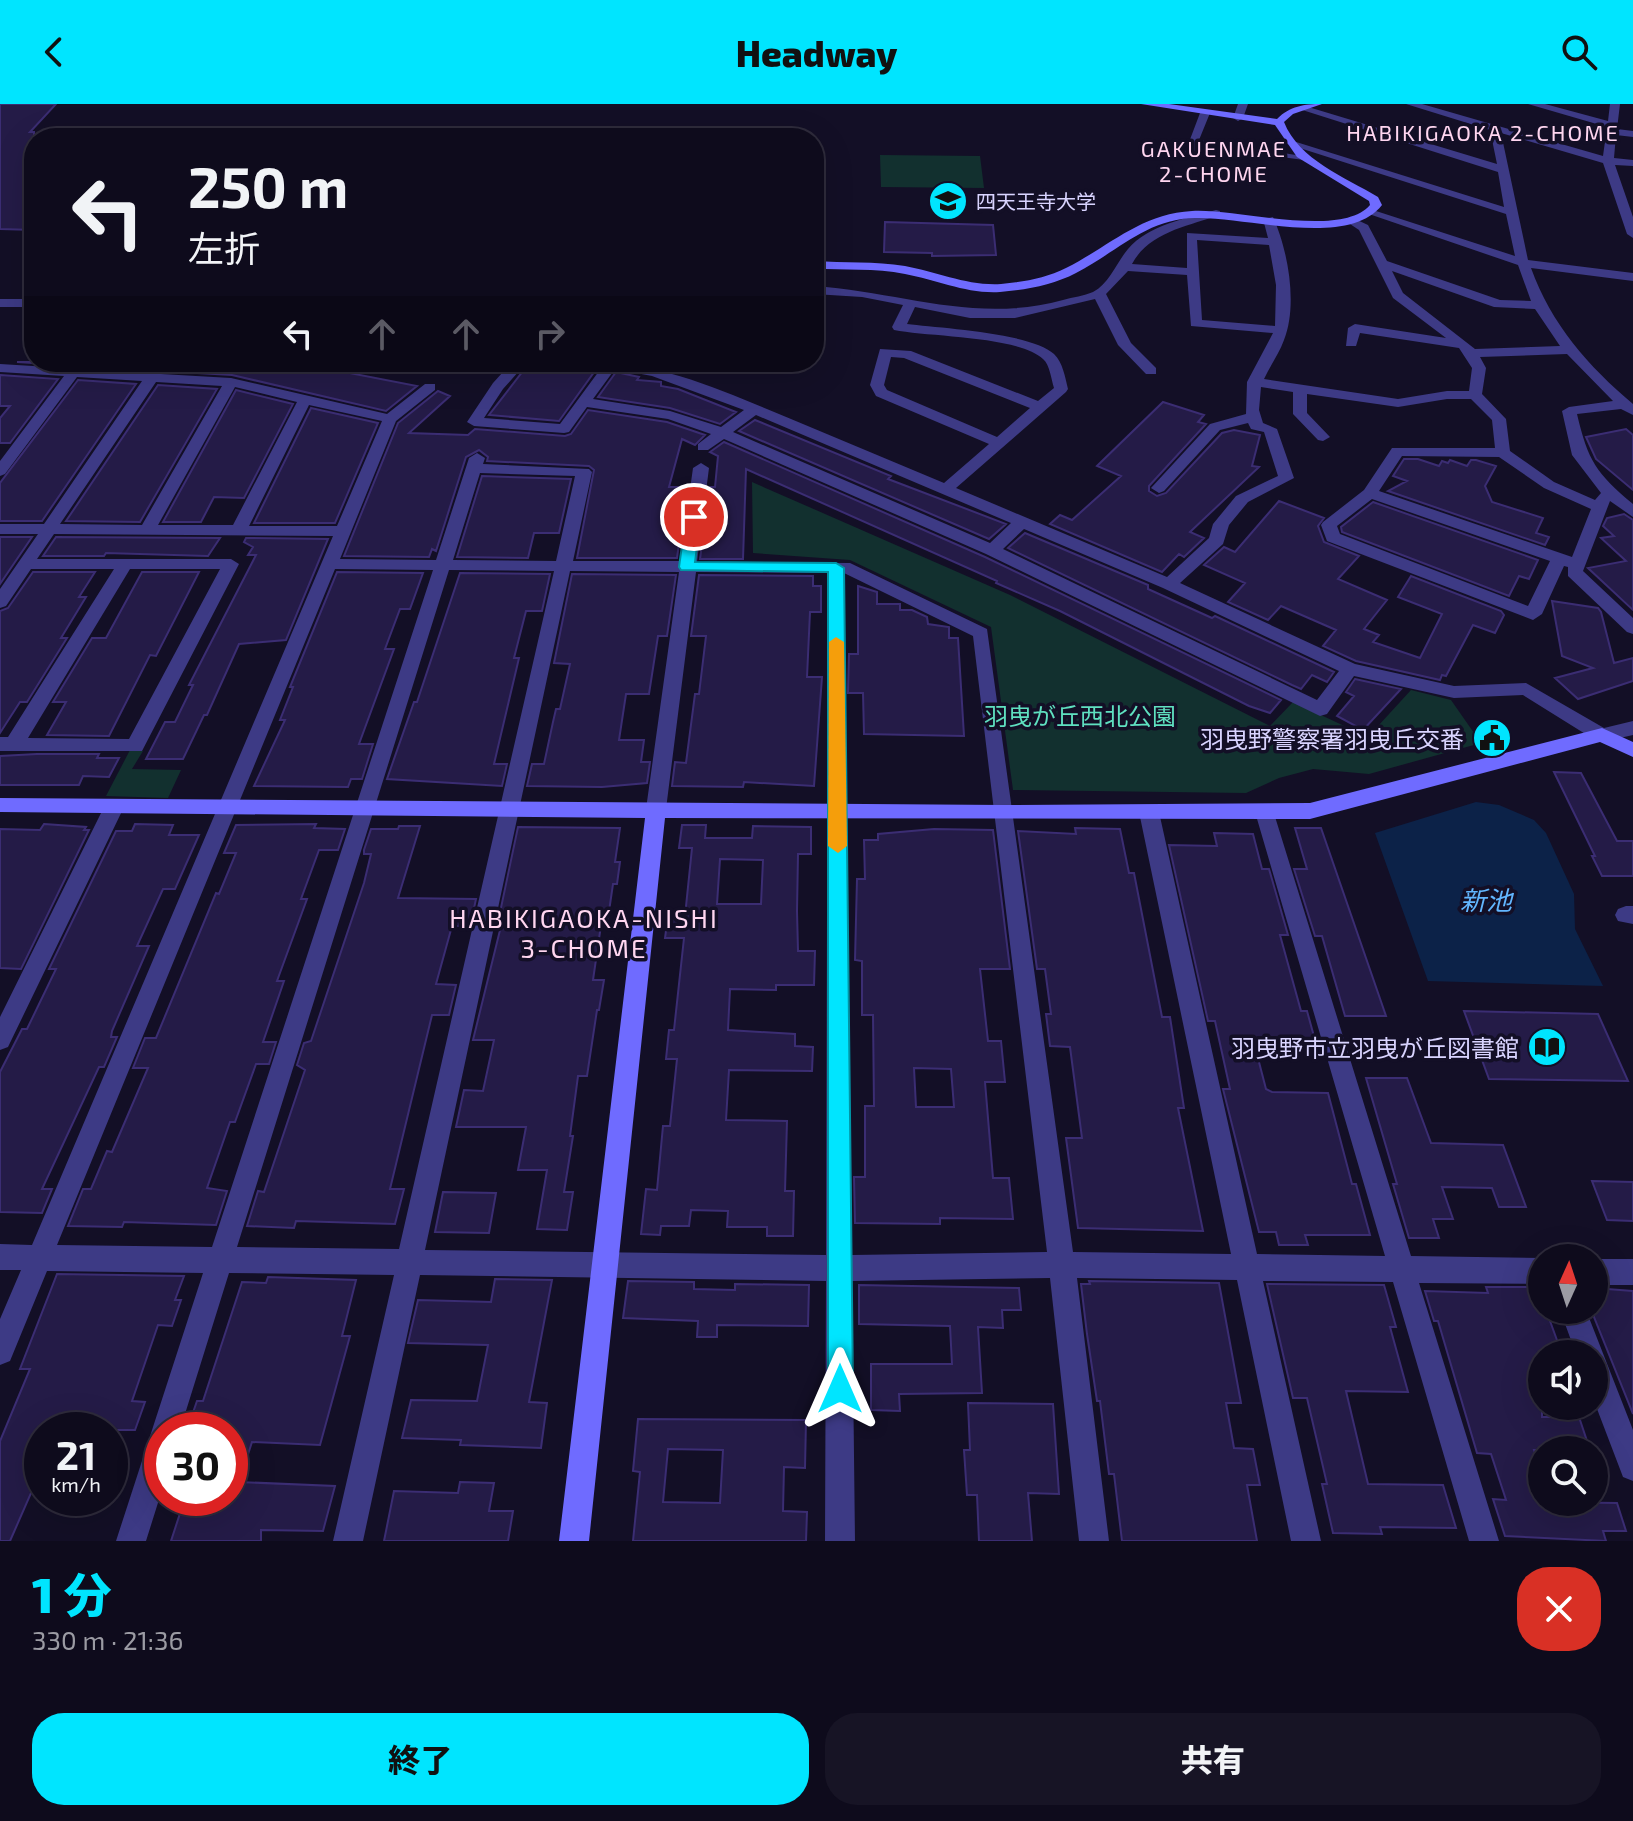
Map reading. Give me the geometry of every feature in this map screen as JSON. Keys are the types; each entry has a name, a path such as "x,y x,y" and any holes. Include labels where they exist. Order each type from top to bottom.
{"street":[{"path":"1146,104 1279,122"},
{"path":"1238,118 1243,104"},
{"path":"1279,122 1289,112 1317,104"},
{"path":"1411,104 1608,161 1633,163"},
{"path":"1533,104 1633,134"},
{"path":"1615,104 1608,161 1633,234"},
{"path":"1301,108 1504,170"},
{"path":"1187,156 1205,113"},
{"path":"824,266 904,270 969,287 999,289 1071,273 1122,237 1174,215 1216,213 1324,224 1353,222 1372,213 1376,205 1374,199 1304,157 1289,143 1279,122"},
{"path":"1495,128 1524,263 1539,305 1571,350 1629,407"},
{"path":"1193,142 1304,157"},
{"path":"1289,143 1513,213"},
{"path":"824,291 862,293 970,314 1015,314 1099,294 1124,267 1132,252 1153,234 1216,213"},
{"path":"1372,213 1524,263 1633,277"},
{"path":"1169,584 1217,540 1221,524 1242,499 1286,478 1270,429 1256,426 1253,417 1254,382 1281,330 1285,302 1269,219"},
{"path":"1353,222 1364,228 1398,295 1467,349 1479,368 1475,395"},
{"path":"1274,242 1191,236 1196,323 1281,330"},
{"path":"1383,264 1499,304 1539,305"},
{"path":"1124,267 1193,272"},
{"path":"1099,294 1125,345 1151,371"},
{"path":"0,303 24,303"},
{"path":"910,303 899,327 1016,344 1048,355 1061,389 947,488"},
{"path":"1351,343 1355,328 1467,349 1571,350"},
{"path":"1000,443 881,393 877,385 885,352 906,354 1040,407"},
{"path":"0,368 24,368"},
{"path":"0,471 67,372"},
{"path":"100,372 231,382 390,419"},
{"path":"0,602 155,372"},
{"path":"511,372 474,422 564,429 584,402 600,372"},
{"path":"655,372 755,409 947,488 1169,584 1350,669 1454,692 1526,689 1633,750"},
{"path":"147,530 231,382"},
{"path":"1254,382 1398,403 1447,395 1475,395 1499,419 1503,453"},
{"path":"0,1351 390,419 430,387"},
{"path":"1300,389 1300,414 1323,437"},
{"path":"239,530 305,399"},
{"path":"584,402 670,415 720,432 992,550 1320,709 1350,669"},
{"path":"1629,407 1569,411 1579,455 1607,490 1633,512"},
{"path":"703,447 755,409"},
{"path":"1159,488 1215,427 1253,417"},
{"path":"1559,559 1533,614 1333,537 1329,525 1370,493 1397,451 1503,453 1549,485 1599,507"},
{"path":"172,1412 476,462 584,472 348,1541"},
{"path":"574,1541 656,809 701,468"},
{"path":"1607,490 1574,572 1633,628"},
{"path":"1370,493 1578,565"},
{"path":"992,550 1023,521"},
{"path":"0,529 344,531"},
{"path":"7,744 135,746 231,564 25,564"},
{"path":"7,744 125,564"},
{"path":"330,564 850,568 981,633 1094,1541"},
{"path":"836,568 840,1541"},
{"path":"0,805 1005,813 1310,811 1633,728"},
{"path":"0,1040 114,807"},
{"path":"1149,812 1306,1541"},
{"path":"1265,812 1484,1541"},
{"path":"0,1257 840,1268 1062,1265 1528,1271"},
{"path":"1608,1272 1633,1272"},
{"path":"1608,1401 1633,1467"},
{"path":"131,1541 144,1500"}],"green space":[{"path":"880,155 980,156 984,188 881,187"},
{"name":"羽曳が丘西北公園","path":"752,482 1010,595 1270,726 1293,702 1368,737 1411,690 1451,700 1481,743 1369,774 1313,769 1279,778 1246,793 1013,790 991,627 850,560 753,553"},
{"path":"130,750 143,751 132,769 181,770 168,798 106,796"}],"water":[{"name":"新池","path":"1476,802 1499,805 1534,820 1546,833 1574,894 1575,929 1603,986 1428,981 1375,833"}],"building":[{"path":"0,104 56,104 34,128 24,128 24,230 0,229"},
{"path":"885,222 993,225 996,255 932,256 932,253 884,252"},
{"path":"344,372 417,386 386,411 232,375 198,373"},
{"path":"522,372 594,372 559,421 489,415"},
{"path":"616,372 639,377 637,380 661,382 661,386 678,389 736,412 720,424 670,408 598,397"},
{"path":"0,375 58,379 10,443 0,443 0,418 10,406 0,406"},
{"path":"78,380 136,384 42,521 0,521 0,483"},
{"path":"158,385 217,389 140,522 66,521"},
{"path":"236,390 293,404 244,498 214,497 201,522 163,522"},
{"path":"438,391 450,396 409,433 468,435 475,429 565,436 571,434 588,410 667,422 705,435 695,445 682,439 669,487 687,487 677,558 577,558 594,470 589,466 487,461 488,457 479,450 466,457 436,551 432,549 429,557 344,556 398,423"},
{"path":"1163,402 1204,415 1198,422 1206,424 1149,486 1149,491 1157,496 1166,493 1222,433 1234,430 1260,435 1252,466 1259,467 1190,532 1204,538 1184,557 1179,554 1162,572 1050,524 1060,515 1072,520 1121,476 1097,466"},
{"path":"311,408 378,423 335,523 254,523"},
{"path":"755,420 891,476 888,479 1006,524 989,539 739,431"},
{"path":"1626,429 1633,435 1633,490 1596,459 1586,437"},
{"path":"724,442 985,557 1281,700 1270,713 1249,706 997,581 746,469 743,559 700,559 710,487 715,487 718,456 710,452"},
{"path":"1404,459 1418,459 1439,466 1442,461 1448,463 1450,460 1467,466 1471,460 1476,460 1496,466 1485,486 1492,502 1543,518 1536,533 1549,537 1545,545 1388,491 1407,481 1393,476"},
{"path":"482,476 571,479 559,533 534,533 528,558 457,557"},
{"path":"1279,501 1324,518 1318,526 1324,542 1359,556 1338,579 1387,600 1364,629 1379,635 1373,642 1420,658 1442,614 1398,597 1411,576 1501,611 1504,615 1495,633 1473,625 1446,676 1442,675 1440,680 1356,661 1323,646 1336,630 1281,606 1268,620 1228,602 1245,583 1204,565 1224,547 1235,552"},
{"path":"1373,502 1538,560 1529,579 1519,576 1509,596 1342,532 1341,527"},
{"path":"1624,514 1633,520 1633,610 1588,568 1626,561 1601,538 1614,536 1603,526 1607,518"},
{"path":"1025,533 1148,585 1148,589 1212,618 1215,616 1334,672 1327,682 1312,675 1301,689 1292,685 1008,548"},
{"path":"0,537 32,537 0,584"},
{"path":"56,537 220,538 208,556 106,553 104,556 43,556"},
{"path":"246,538 328,539 286,640 239,644 183,759 146,759 165,722 175,722 193,685 189,685 256,555 248,555 253,547 244,542"},
{"path":"33,572 95,572 79,597 86,597 61,638 67,638 27,702 20,702 0,733 0,611 8,608"},
{"path":"142,572 199,572 156,656 150,655 109,736 47,735 66,702 53,702 92,638 106,638"},
{"path":"337,572 423,573 410,609 400,609 385,649 394,649 359,744 373,744 362,779 351,779 348,787 254,786 285,720 280,720 293,687 290,687"},
{"path":"460,573 550,574 542,611 526,611 514,658 519,658 494,764 507,764 502,786 387,779 414,702 417,702"},
{"path":"572,574 676,575 667,636 658,636 649,694 626,694 619,740 644,740 641,762 650,762 647,783 602,787 527,786 532,764 544,764 570,664 554,663"},
{"path":"699,575 813,576 813,586 821,586 821,612 810,612 807,677 822,677 814,786 744,782 743,787 672,786 675,762 686,763 695,694 699,694 706,636 691,636"},
{"path":"858,586 877,592 877,604 900,604 900,610 912,610 927,617 928,624 949,627 949,638 958,638 964,736 864,734 863,693 848,693 849,654 858,654"},
{"path":"1552,601 1598,608 1614,663 1633,658 1633,681 1578,699 1555,678 1593,668 1562,656"},
{"path":"1355,679 1401,689 1363,730 1337,716 1354,696 1346,692"},
{"path":"99,754 97,758 119,758 109,777 83,776 79,785 0,785 0,756"},
{"path":"1554,772 1581,773 1617,841 1633,841 1633,876 1602,876"},
{"path":"44,824 86,827 84,830 89,830 21,969 0,968 0,829 40,830"},
{"path":"135,824 173,825 169,835 199,835 175,889 163,889 137,946 149,946 112,1031 111,1037 117,1037 104,1067 99,1067 42,1189 52,1189 42,1213 0,1212 0,1072 22,1029 27,1029 56,969 49,969 116,831 132,831"},
{"path":"316,824 314,828 345,829 338,850 319,850 301,899 307,899 277,981 284,981 263,1042 276,1042 269,1064 256,1064 235,1122 230,1122 207,1188 227,1191 216,1225 124,1222 122,1227 68,1226 83,1189 91,1189 107,1151 112,1152 148,1068 133,1068 145,1038 156,1038 216,893 219,894 236,853 224,853 236,825"},
{"path":"682,825 706,825 705,838 752,838 753,826 811,827 811,854 798,854 797,911 798,951 815,951 814,985 776,985 776,990 730,989 728,1030 795,1034 795,1046 813,1047 812,1071 729,1070 726,1120 787,1121 785,1191 794,1191 793,1236 767,1236 767,1227 727,1227 728,1211 691,1210 689,1226 661,1226 660,1235 641,1234 646,1189 657,1190 663,1126 670,1126 677,1059 666,1059 669,1030 674,1030 684,938 665,938 668,916 685,916 692,848 679,848","holes":["720,859 763,860 761,904 717,904"]},
{"path":"399,826 420,826 398,898 476,899 471,922 452,926 436,984 456,985 449,1015 432,1015 390,1189 404,1189 395,1224 296,1221 294,1228 247,1226 258,1191 264,1192 305,1070 297,1065 304,1043 311,1041 364,883 371,854 364,854 364,850 371,829 398,829"},
{"path":"518,827 620,828 615,862 620,862 617,884 613,884 607,925 601,925 593,980 604,980 587,1076 578,1076 570,1136 573,1136 564,1192 573,1192 567,1230 537,1229 547,1170 518,1170 526,1127 456,1127 464,1090 483,1091 494,1040 473,1040 502,922 498,922"},
{"path":"1075,828 1120,829 1129,873 1134,873 1162,1017 1170,1017 1184,1108 1178,1108 1203,1231 1078,1228 1066,1138 1082,1138 1070,1047 1050,1046 1046,1014 1051,1014 1045,969 1037,969 1018,831 1076,834"},
{"path":"1295,828 1321,828 1386,1016 1345,1016 1322,936 1315,936 1294,869 1307,869"},
{"path":"934,829 993,830 1010,969 980,969 988,1041 1001,1041 1005,1082 985,1082 993,1178 1009,1178 1013,1219 940,1218 940,1224 855,1223 854,1177 865,1177 865,1106 874,1106 873,1015 862,1015 862,961 855,960 857,879 865,879 864,840 878,840 878,834","holes":["914,1068 951,1069 954,1107 916,1107"]},
{"path":"1214,833 1253,834 1262,869 1269,869 1288,935 1280,935 1301,1011 1307,1011 1315,1040 1253,1039 1266,1089 1272,1092 1328,1093 1352,1184 1356,1184 1370,1235 1305,1235 1308,1245 1279,1245 1276,1232 1259,1232 1223,1089 1230,1089 1215,1021 1208,1021 1169,845 1217,846"},
{"path":"1464,1011 1598,1014 1628,1081 1489,1079"},
{"path":"1366,1078 1407,1078 1431,1143 1503,1145 1526,1207 1499,1207 1492,1188 1442,1187 1453,1219 1433,1219 1439,1238 1409,1238 1393,1184 1397,1184"},
{"path":"1592,1181 1633,1182 1633,1221 1607,1220"},
{"path":"443,1192 496,1193 489,1233 435,1232"},
{"path":"57,1274 184,1276 175,1300 181,1300 172,1326 158,1325 132,1401 145,1402 135,1430 128,1430 128,1412 24,1412 24,1509 10,1541 0,1541 0,1441 30,1369 20,1369"},
{"path":"268,1277 356,1280 342,1336 350,1336 320,1445 252,1442 248,1454 248,1412 193,1412 197,1401 203,1401 242,1282 266,1283"},
{"path":"495,1279 552,1280 529,1402 547,1403 541,1448 460,1445 461,1440 402,1438 411,1400 477,1401 488,1345 408,1343 418,1300 491,1302"},
{"path":"628,1281 694,1282 694,1289 735,1290 735,1284 809,1285 808,1326 717,1325 717,1337 697,1337 698,1321 623,1318"},
{"path":"1089,1281 1219,1283 1241,1403 1226,1403 1234,1448 1253,1449 1260,1485 1247,1485 1257,1541 1122,1541 1114,1474 1109,1474 1100,1401 1097,1401 1087,1334 1081,1284 1090,1284"},
{"path":"1267,1284 1384,1285 1396,1327 1390,1327 1408,1392 1346,1391 1368,1484 1443,1485 1456,1528 1380,1527 1382,1534 1333,1533 1322,1484 1327,1484 1307,1398 1293,1398"},
{"path":"859,1285 1019,1288 1021,1310 1002,1310 1003,1328 978,1327 982,1393 899,1394 900,1411 871,1410 871,1364 952,1364 950,1326 859,1324"},
{"path":"1486,1287 1528,1287 1528,1324 1551,1324 1557,1340 1528,1340 1528,1420 1580,1420 1585,1436 1528,1436 1528,1516 1608,1516 1608,1503 1617,1503 1626,1531 1603,1531 1606,1541 1505,1536 1493,1499 1506,1500 1491,1454 1477,1453 1438,1321 1434,1321 1425,1291 1488,1293"},
{"path":"1608,1289 1633,1291 1633,1414 1608,1352 1608,1340 1603,1340 1597,1324 1608,1324"},
{"path":"968,1403 1053,1404 1059,1494 1028,1493 1032,1541 979,1541 977,1495 967,1495 964,1450 970,1450"},
{"path":"638,1419 806,1420 805,1468 784,1467 783,1511 807,1512 806,1541 633,1541 640,1472 633,1471","holes":["668,1449 723,1450 720,1503 663,1502"]},
{"path":"248,1482 335,1486 323,1531 261,1530 261,1541 171,1541 179,1516 248,1516"},
{"path":"460,1482 494,1483 489,1511 513,1511 508,1541 384,1541 394,1491 458,1493"}],"slow traffic":[{"path":"836,642 838,846"}],"place":[{"name":"四天王寺大学","path":"948,201"},
{"name":"羽曳野警察署羽曳丘交番","path":"1492,738"},
{"name":"羽曳野市立羽曳が丘図書館","path":"1547,1047"}],"district":[{"name":"HABIKIGAOKA 2-CHOME","path":"1483,132"},
{"name":"GAKUENMAE 2-CHOME","path":"1214,160"},
{"name":"HABIKIGAOKA-NISHI 3-CHOME","path":"584,932"}],"route":[{"path":"694,517 687,567 836,568 840,1389"}]}
